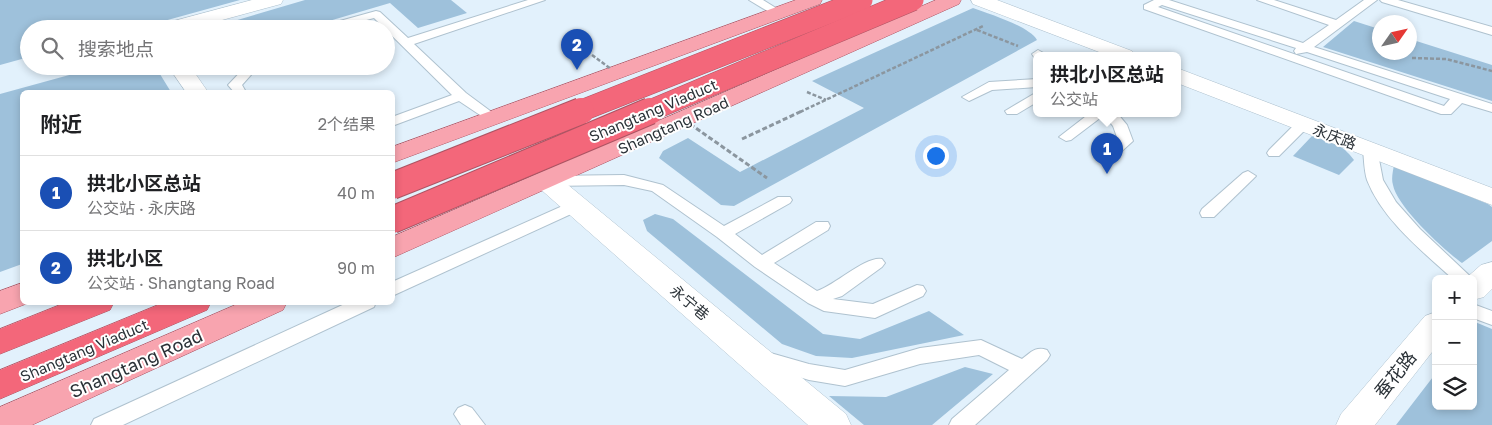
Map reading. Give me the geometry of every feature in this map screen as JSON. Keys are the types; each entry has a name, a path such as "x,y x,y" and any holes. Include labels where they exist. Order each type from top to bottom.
{"highway":[{"name":"Shangtang Viaduct","path":"395,185 862,0"},
{"name":"Shangtang Viaduct","path":"395,219 914,0"},
{"path":"0,342 92,305"},
{"name":"Shangtang Viaduct","path":"0,385 189,305"}],"main road":[{"path":"395,155 813,0"},
{"name":"Shangtang Road","path":"395,248 952,0"},
{"path":"0,303 20,295"},
{"name":"Shangtang Road","path":"0,423 265,305"}],"street":[{"path":"200,20 274,0"},
{"path":"980,0 1109,52"},
{"path":"185,75 196,90"},
{"name":"永庆路","path":"1181,77 1492,197"},
{"name":"永宁巷","path":"547,180 832,425"},
{"path":"1477,285 1492,272"},
{"name":"蚕花路","path":"1354,425 1432,329"}],"lane":[{"path":"406,43 539,0"},
{"path":"755,0 778,13"},
{"path":"1459,98 1446,111 1148,7 1161,0 1492,108"},
{"path":"1263,0 1337,24"},
{"path":"1295,0 1348,16"},
{"path":"1292,56 1371,0"},
{"path":"1386,0 1492,31"},
{"path":"352,20 376,14 382,20"},
{"path":"395,32 462,96 492,119"},
{"path":"239,90 235,85 244,75"},
{"path":"969,96 989,86 1033,83"},
{"path":"395,121 462,96"},
{"path":"1012,111 1033,98"},
{"path":"1066,137 1094,117"},
{"path":"1107,157 1126,141 1120,125 1113,117"},
{"path":"1274,153 1303,124"},
{"path":"1370,149 1375,180 1395,211 1426,245 1460,275"},
{"path":"1208,213 1248,176"},
{"path":"547,180 624,180 657,188 723,233 760,263 824,304 875,311 917,291"},
{"path":"723,233 784,200"},
{"path":"395,289 576,205"},
{"path":"760,263 822,226"},
{"path":"814,298 836,291 876,263"},
{"path":"102,425 360,305"},
{"path":"1477,312 1492,318"},
{"path":"753,356 809,372 845,378 920,356 981,347 1024,369"},
{"path":"960,425 1040,355"}],"path":[{"path":"742,139 976,30 986,24 1000,8"},
{"path":"976,30 1033,52"},
{"path":"1417,58 1446,59 1472,64 1492,71"}],"shaded area":[{"path":"0,0 240,0 168,20 20,20 20,59 0,65"},
{"path":"305,0 451,0 467,13 418,28 390,3 332,20 237,20"},
{"path":"973,8 1017,25 1033,35 1037,40 734,206 721,205 659,158 663,151 688,138 740,172 864,108 812,81"},
{"path":"1354,21 1372,27 1372,60 1417,60 1417,41 1492,65 1492,101 1323,47"},
{"path":"69,75 161,75 170,90 20,90 20,265 0,272 0,94"},
{"path":"1312,136 1335,144 1345,150 1354,160 1339,175 1293,156"},
{"path":"1394,165 1492,207 1492,241 1462,263 1433,238 1403,205 1392,183"},
{"path":"655,214 673,219 823,334 860,339 929,311 964,335 852,358 816,356 782,344 647,231 643,220"},
{"path":"1477,323 1492,329 1492,425 1396,425 1432,378 1432,410 1477,410"},
{"path":"965,367 993,374 932,425 864,425 829,396 886,397"}],"place":[{"name":"拱北小区","path":"577,70"},
{"name":"拱北小区总站","path":"1107,174"}]}
